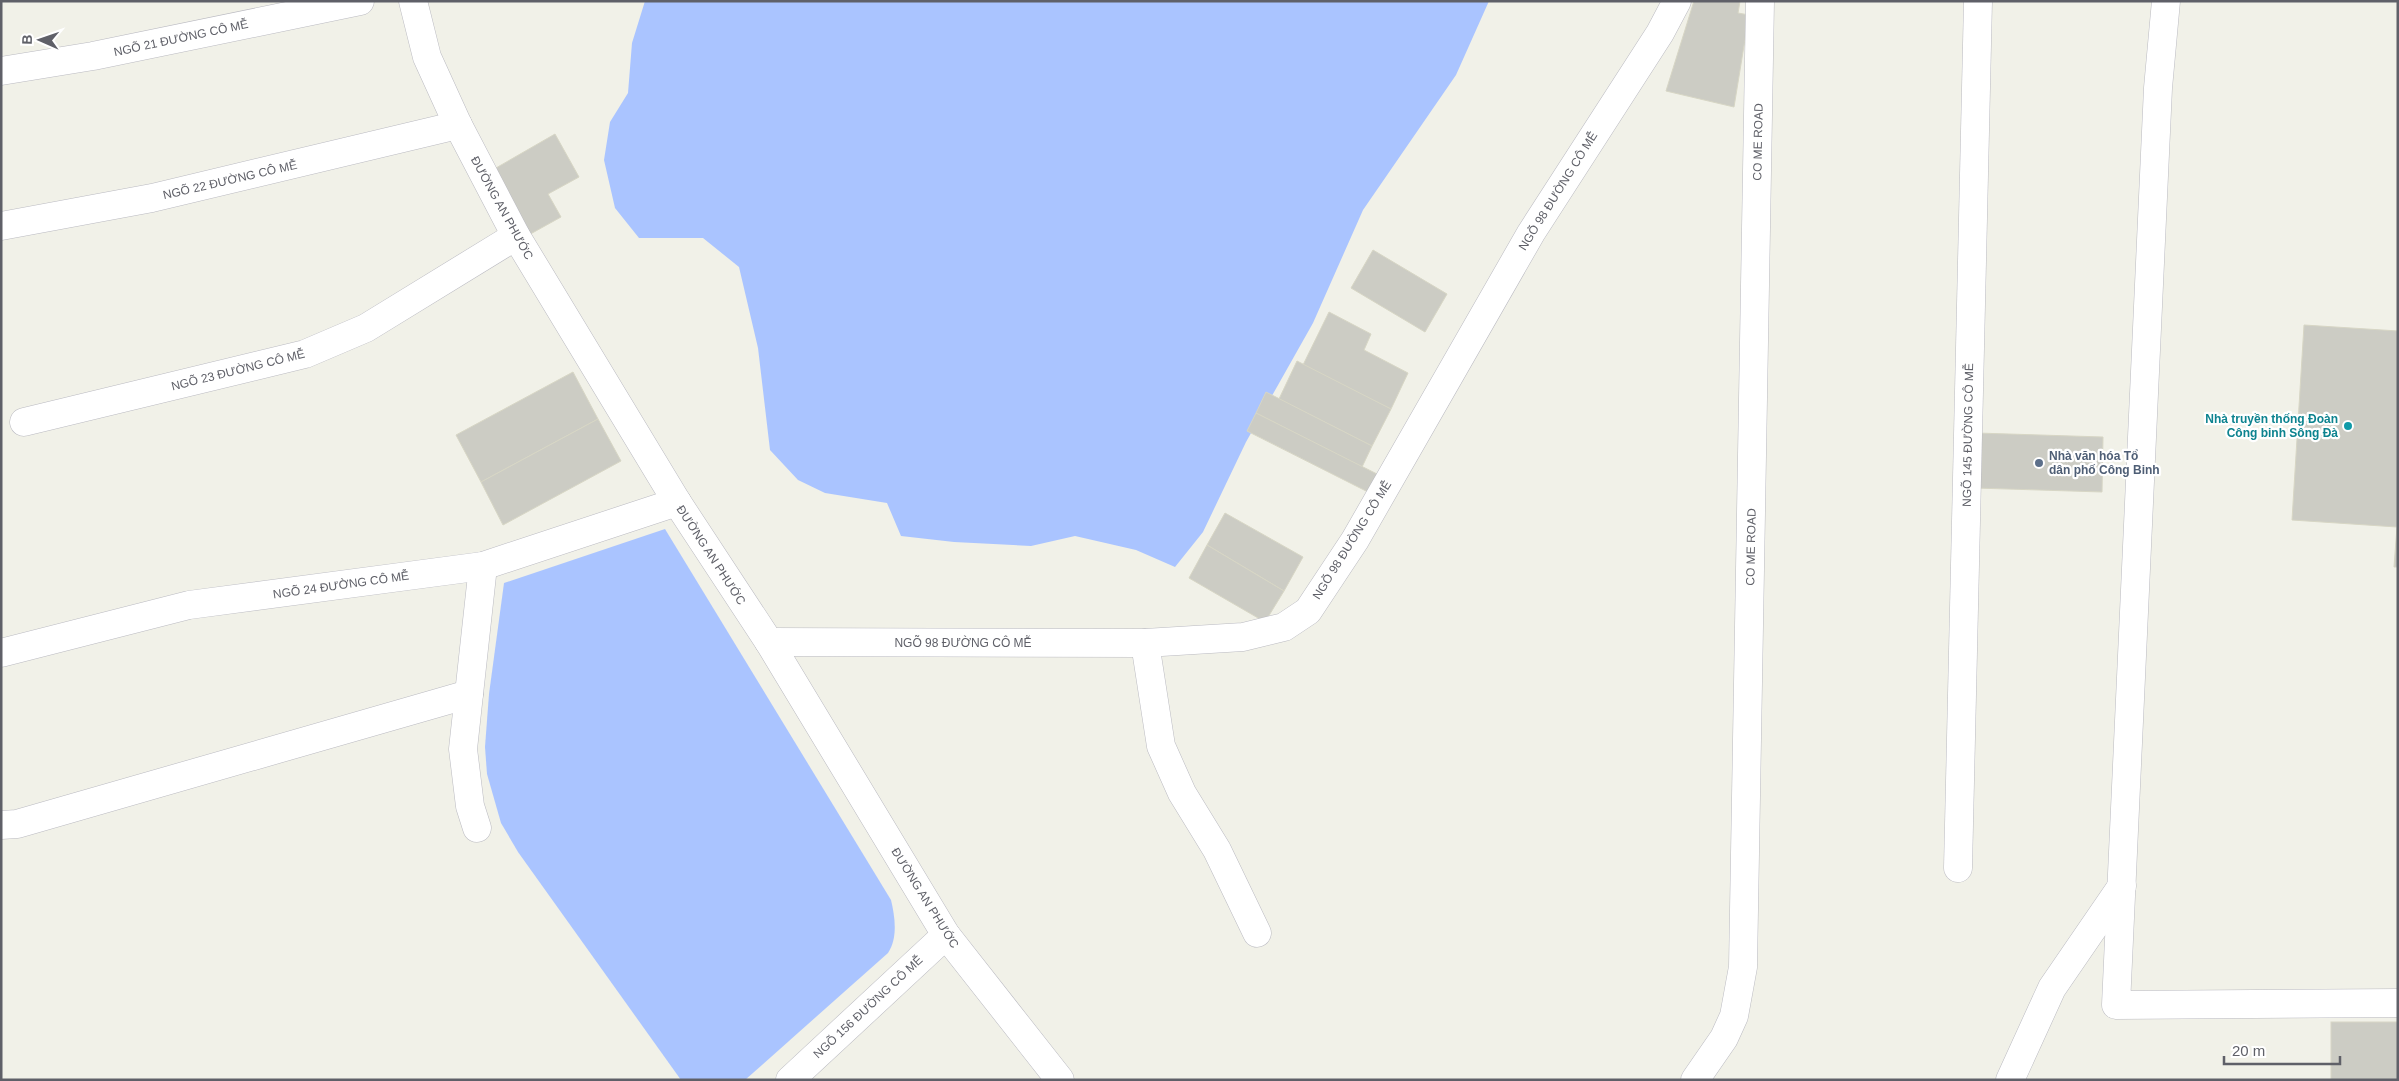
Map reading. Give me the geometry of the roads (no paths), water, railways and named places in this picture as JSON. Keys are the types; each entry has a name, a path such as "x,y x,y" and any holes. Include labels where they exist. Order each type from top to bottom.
{"street":[{"name":"NGÕ 21 ĐƯỜNG CÔ MỄ","path":"1,72 93,56 360,1"},
{"name":"ĐƯỜNG AN PHƯỚC","path":"413,1 427,57 458,125 516,236 676,502 769,642 946,935 1060,1080"},
{"name":"NGÕ 98 ĐƯỜNG CÔ MỄ","path":"769,642 1145,643 1243,637 1284,627 1308,611 1355,540 1530,233 1660,33 1678,1"},
{"name":"CO ME ROAD","path":"1695,1080 1724,1038 1734,1016 1743,967 1760,1"},
{"name":"NGÕ 145 ĐƯỜNG CÔ MỄ","path":"1958,868 1978,1"},
{"path":"2166,1 2158,108 2116,1005 2398,1003"},
{"name":"NGÕ 22 ĐƯỜNG CÔ MỄ","path":"1,226 152,198 458,125"},
{"name":"NGÕ 23 ĐƯỜNG CÔ MỄ","path":"24,422 305,354 366,328 516,236"},
{"name":"NGÕ 24 ĐƯỜNG CÔ MỄ","path":"1,653 189,605 483,566 676,502"},
{"path":"477,828 470,806 464,749 483,566"},
{"path":"1145,643 1161,746 1182,793 1216,850 1257,933"},
{"path":"1,825 27,821 469,694"},
{"path":"2010,1080 2052,988 2122,886"},
{"name":"NGÕ 156 ĐƯỜNG CÔ MỄ","path":"790,1080 946,935"}],"water":[{"path":"645,1 1489,1 1456,75 1363,210 1313,323 1246,442 1203,532 1175,567 1136,550 1075,536 1031,546 954,542 901,536 887,503 825,493 798,480 770,450 758,348 739,267 703,238 639,238 615,208 604,160 610,122 628,93 632,43"},
{"path":"665,529 891,900 894,913 893,941 888,953 745,1080 681,1080 518,852 501,823 487,774 485,747 489,694 504,583"}],"place":[{"name":"Nhà truyền thống Đoàn Công binh Sông Đà","path":"2348,426"},
{"name":"Nhà văn hóa Tổ dân phố Công Binh","path":"2039,463"}]}
